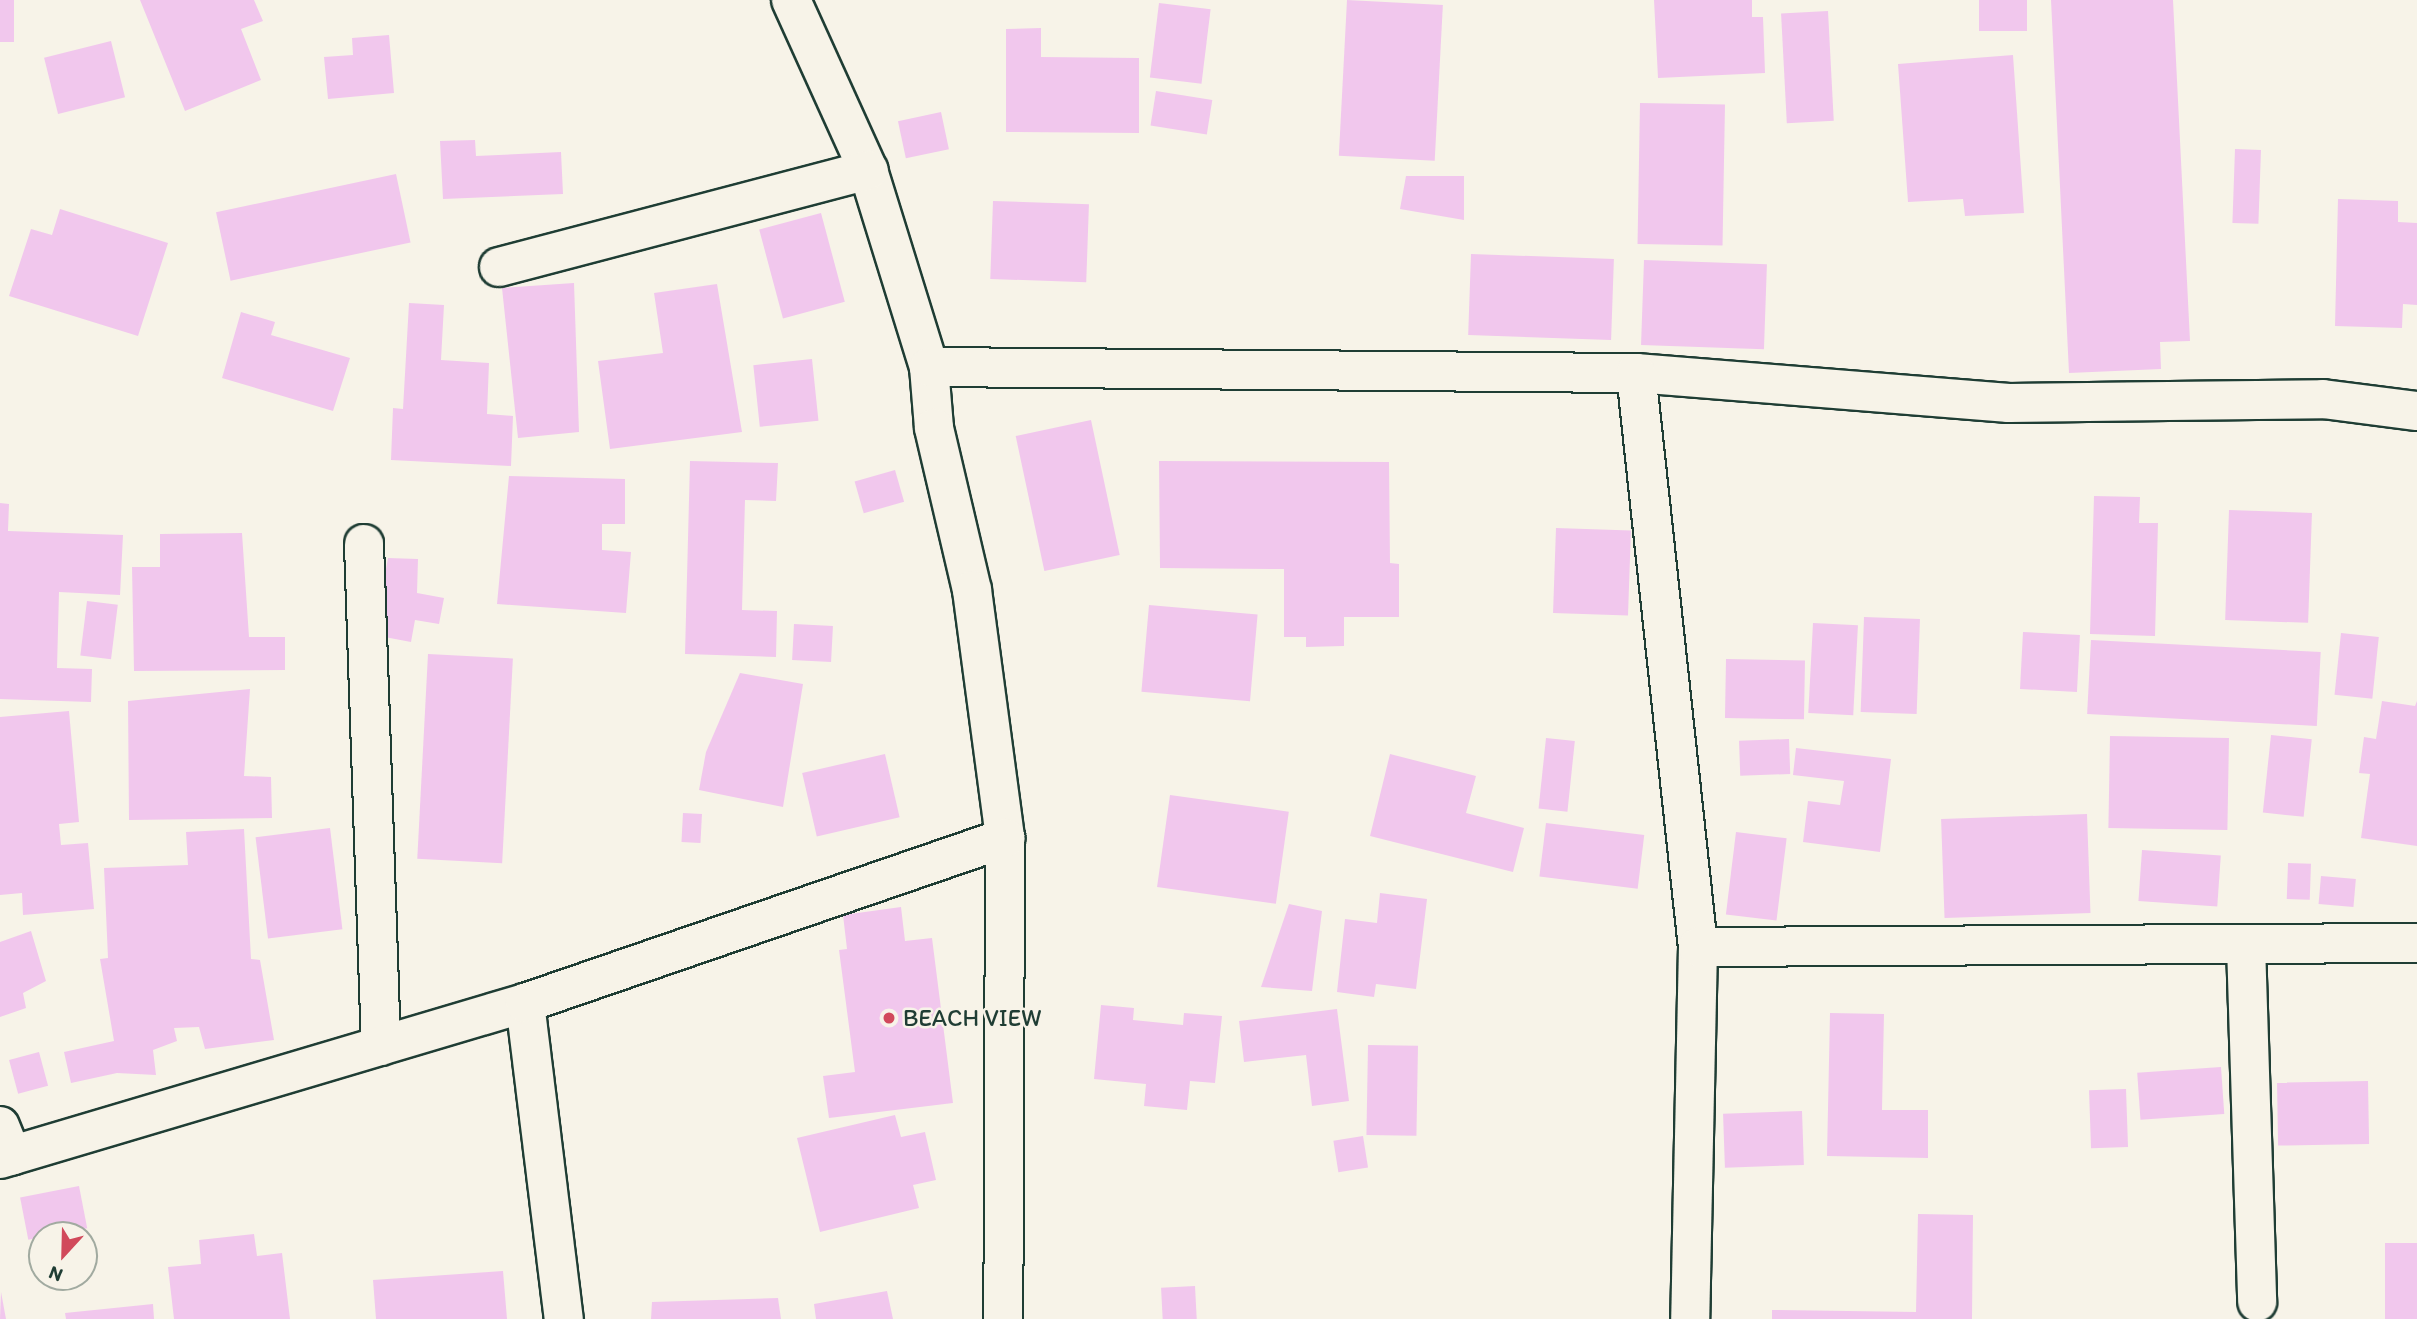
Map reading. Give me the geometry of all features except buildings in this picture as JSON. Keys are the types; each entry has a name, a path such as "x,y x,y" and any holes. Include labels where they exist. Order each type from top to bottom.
{"street":[{"path":"791,0 868,170 929,368 934,428 972,590 1005,838 1003,1319"},
{"path":"499,267 868,170"},
{"path":"929,368 1636,373 2009,403 2323,399 2417,411"},
{"path":"1636,373 1698,947 1690,1319"},
{"path":"364,544 381,1046"},
{"path":"4,1147 381,1046 524,1003 1005,838"},
{"path":"1698,947 2417,943"},
{"path":"2246,945 2257,1302"},
{"path":"524,1003 564,1319"}],"place":[{"name":"BEACH VIEW","path":"889,1018"}]}
